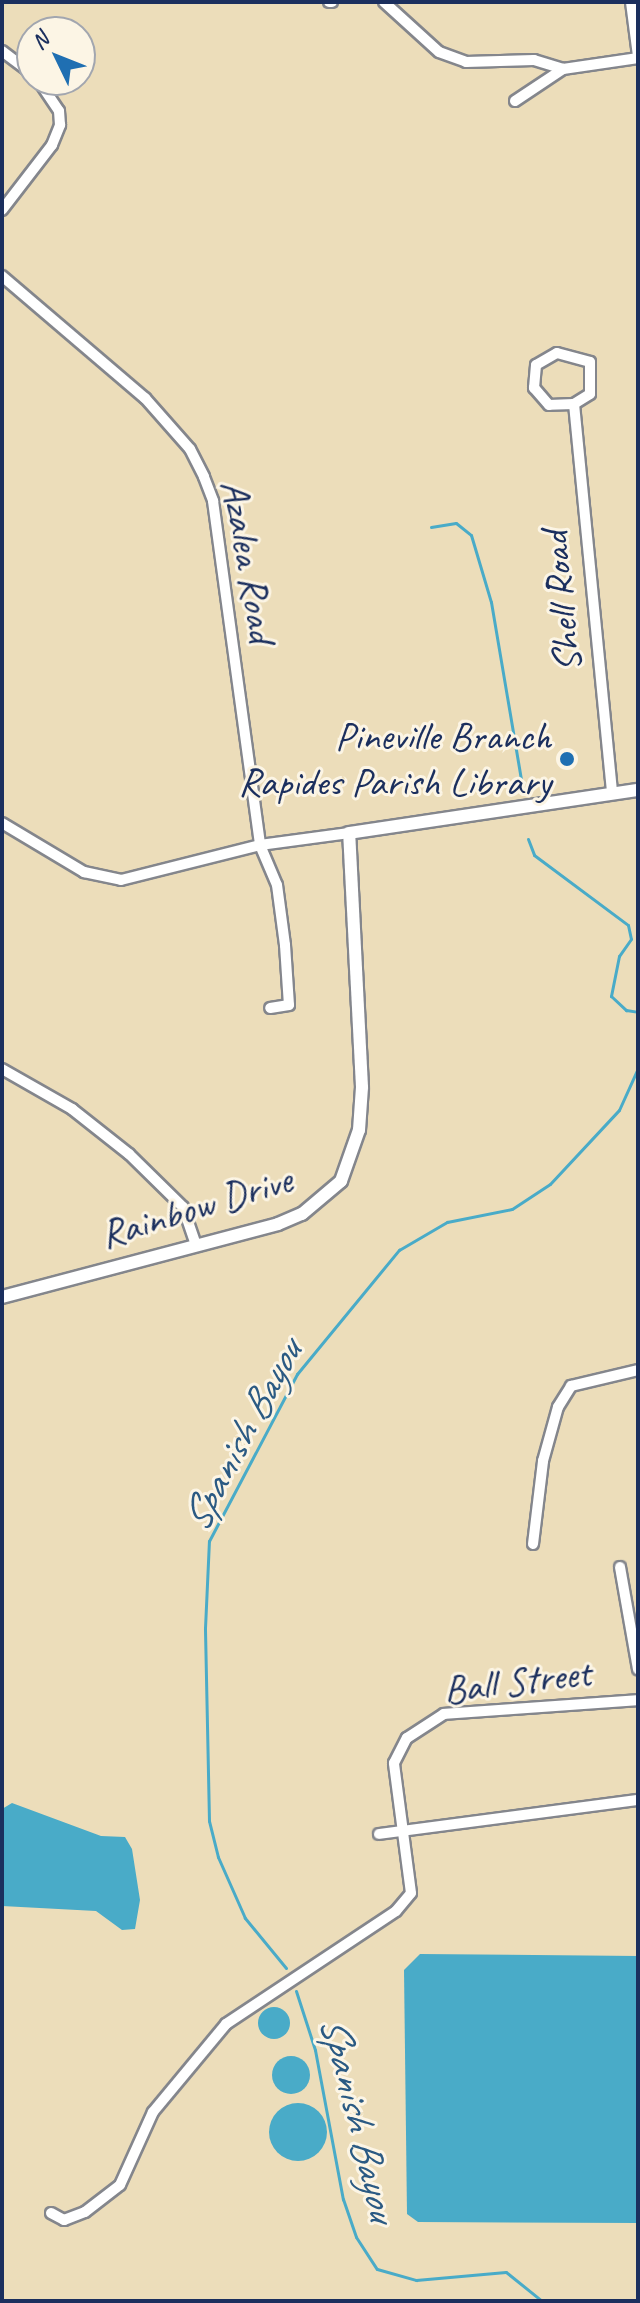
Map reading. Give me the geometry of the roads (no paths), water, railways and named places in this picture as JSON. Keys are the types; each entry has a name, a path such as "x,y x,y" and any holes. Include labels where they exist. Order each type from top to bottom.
{"street":[{"path":"384,2 428,44 451,58 479,63 534,60 563,69"},
{"path":"515,101 563,69 638,57 633,9"},
{"path":"2,210 52,145 60,125 59,111 49,96"},
{"name":"Azalea Road","path":"2,276 145,398 190,449 213,501 260,845 277,885 289,1005 270,1008"},
{"path":"557,353 590,362 590,394 574,404 541,401 534,388 536,365 557,353"},
{"name":"Shell Road","path":"574,404 612,793"},
{"path":"2,823 84,872 121,880 260,845 638,790"},
{"name":"Rainbow Drive","path":"2,1297 302,1214 341,1181 351,1156 362,1087 349,833"},
{"path":"2,1069 72,1109 129,1154 183,1207 196,1245"},
{"path":"533,1544 543,1461 558,1407 571,1386 638,1370"},
{"path":"620,1567 638,1669"},
{"name":"Ball Street","path":"51,2213 64,2220 85,2212 120,2185 153,2112 226,2024 396,1911 411,1893 394,1763 407,1738 444,1714 638,1700"},
{"path":"379,1834 638,1800"}],"water":[{"path":"12,1803 101,1836 125,1837 132,1849 140,1900 135,1929 122,1930 96,1911 2,1906 2,1809"},
{"path":"420,1954 638,1956 638,2223 418,2222 407,2214 404,1970"},
{"path":"274,2007 285,2012 290,2023 285,2034 274,2039 263,2034 258,2023 263,2012"},
{"path":"291,2056 305,2061 310,2075 305,2089 291,2094 277,2089 272,2075 277,2061"},
{"path":"298,2103 319,2111 327,2132 319,2153 298,2161 277,2153 269,2132 277,2111"}],"waterway":[{"name":"Spanish Bayou","path":"431,527 456,523 471,535 491,602 522,786"},
{"name":"Spanish Bayou","path":"528,839 534,855 628,925 631,939 619,956 611,996 626,1010 638,1012"},
{"name":"Spanish Bayou","path":"286,1968 245,1918 218,1857 209,1821 205,1628 209,1541 297,1374 399,1250 447,1222 512,1209 550,1184 619,1110 638,1068"},
{"name":"Spanish Bayou","path":"296,1991 315,2050 343,2199 356,2237 377,2269 416,2280 506,2272 542,2301"}],"place":[{"name":"Pineville Branch Rapides Parish Library","path":"567,759"}]}
